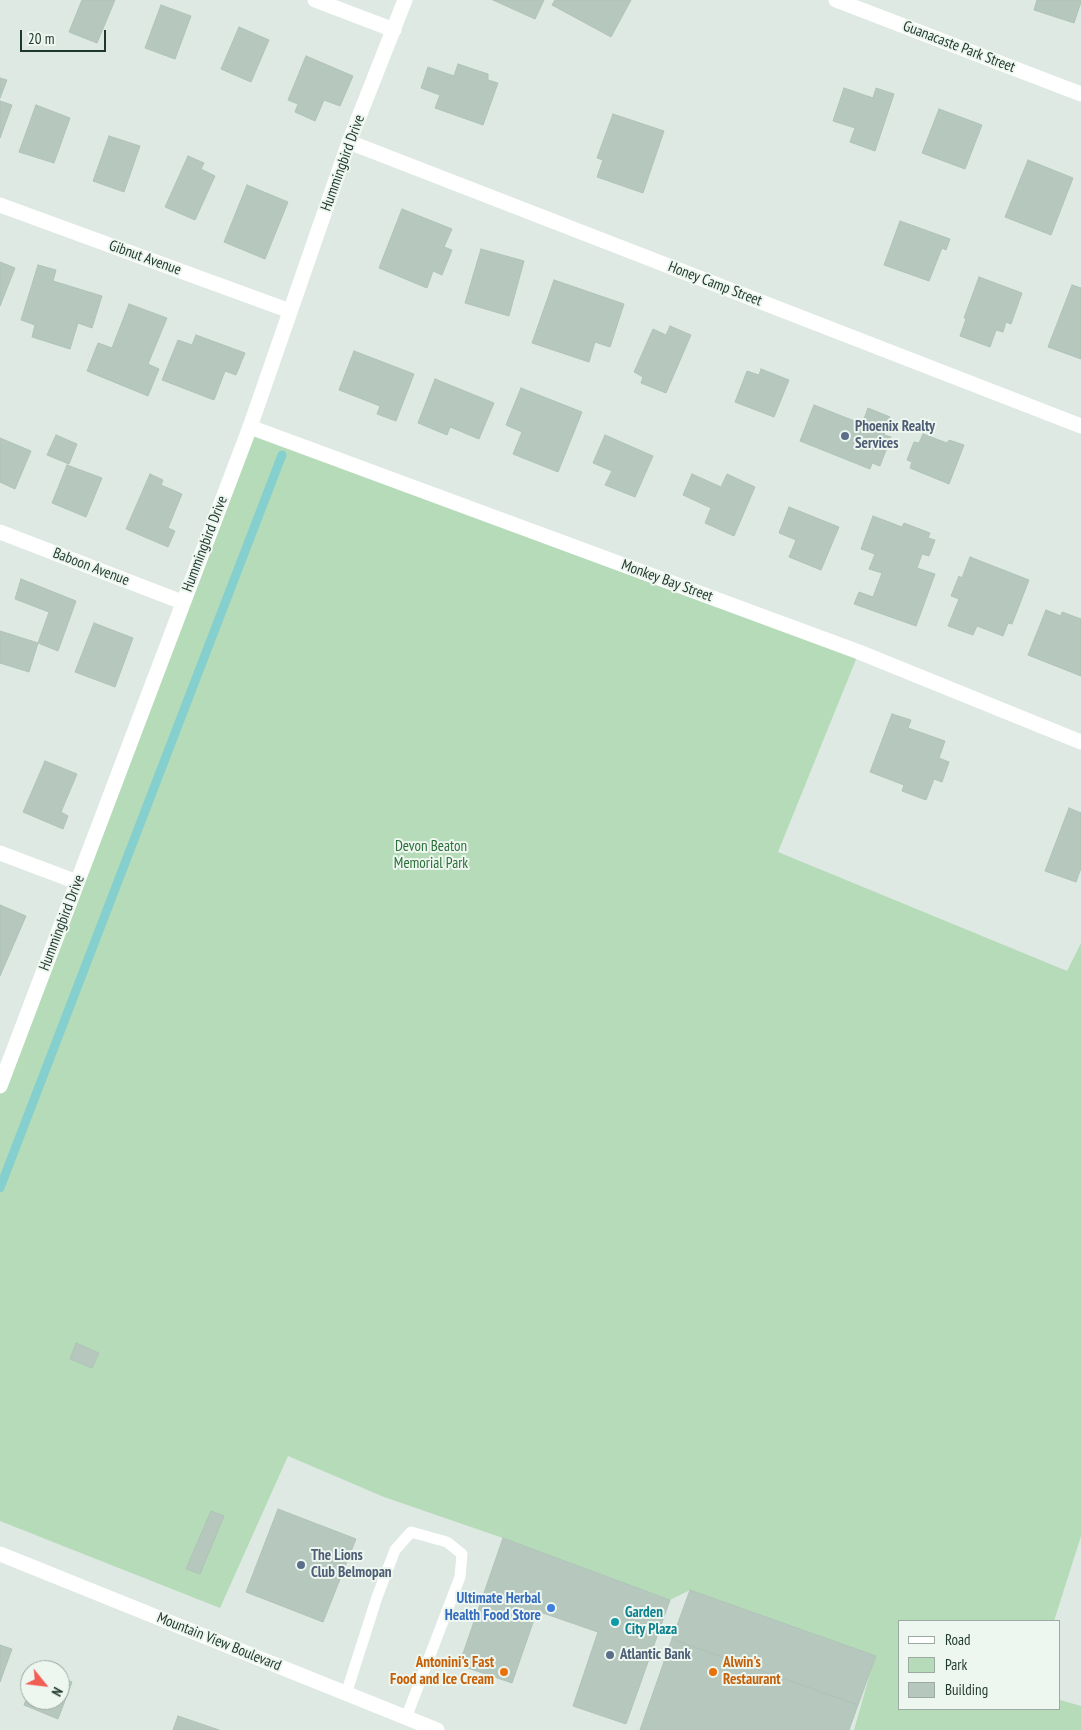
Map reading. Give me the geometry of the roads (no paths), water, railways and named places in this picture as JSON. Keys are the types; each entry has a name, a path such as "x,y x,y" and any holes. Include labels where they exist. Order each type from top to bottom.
{"street":[{"path":"315,0 394,30"},
{"name":"Hummingbird Drive","path":"0,1086 182,602 250,427 349,142 405,0"},
{"name":"Guanacaste Park Street","path":"836,0 1081,94"},
{"name":"Honey Camp Street","path":"349,142 1081,426"},
{"name":"Gibnut Avenue","path":"0,205 290,311"},
{"name":"Monkey Bay Street","path":"250,427 860,652 1081,742"},
{"name":"Baboon Avenue","path":"0,532 182,602"},
{"path":"0,854 77,882"},
{"name":"Mountain View Boulevard","path":"0,1554 437,1730"}],"lane":[{"path":"346,1694 377,1597 396,1550 411,1532 448,1542 462,1554 460,1577 406,1718"}],"waterway":[{"path":"0,1188 282,455"}],"place":[{"name":"Phoenix Realty Services","path":"845,436"},
{"name":"The Lions Club Belmopan","path":"301,1565"},
{"name":"Ultimate Herbal Health Food Store","path":"551,1608"},
{"name":"Garden City Plaza","path":"615,1622"},
{"name":"Atlantic Bank","path":"610,1655"},
{"name":"Antonini's Fast Food and Ice Cream","path":"504,1672"},
{"name":"Alwin's Restaurant","path":"713,1672"}],"park label":[{"name":"Devon Beaton Memorial Park","path":"431,856"}]}
